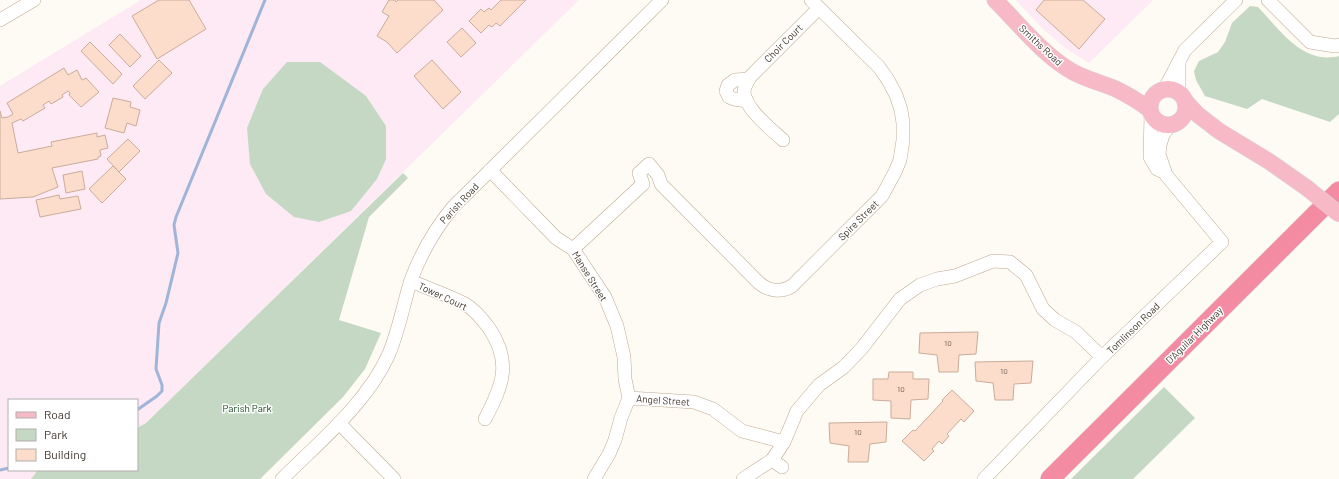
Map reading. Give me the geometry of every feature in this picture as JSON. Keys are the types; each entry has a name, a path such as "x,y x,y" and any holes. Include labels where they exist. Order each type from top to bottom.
{"highway":[{"name":"D'Aguilar Highway","path":"1050,479 1339,191"}],"main road":[{"name":"Smiths Road","path":"995,0 1044,50 1061,64 1091,80 1116,89 1135,100 1151,112"},
{"name":"Smiths Road","path":"1116,89 1141,93 1172,94"},
{"path":"1172,94 1152,99 1151,112 1159,123 1194,124 1219,131"},
{"path":"1172,94 1185,114 1182,120 1174,124"},
{"path":"1172,94 1219,131 1264,158 1307,188 1339,214"}],"street":[{"name":"Parish Road","path":"282,479 339,423 376,379 388,356 397,333 411,281 425,249 439,224 453,207 662,0"},
{"path":"1172,94 1179,60 1185,50 1236,0"},
{"path":"1268,0 1310,42 1335,46 1339,45"},
{"path":"0,20 28,1"},
{"name":"Choir Court","path":"749,79 815,4"},
{"name":"Spire Street","path":"643,184 639,173 649,164 658,175 661,184 764,288 776,290 782,290 792,286 882,196 895,172 902,150 903,123 896,96 879,67 815,4"},
{"path":"747,101 729,97 726,91 728,85 736,80 749,79 744,91 747,101 757,116 783,140"},
{"name":"Tomlinson Road","path":"984,479 1102,357 1222,242 1166,175 1157,169 1150,157 1151,112"},
{"name":"Tomlinson Road","path":"1166,175 1159,154 1160,145 1163,136 1174,124"},
{"name":"Manse Street","path":"490,170 556,238 574,249 605,297 617,326 624,357 625,379 629,398"},
{"path":"574,249 643,184 661,184"},
{"path":"743,479 777,464 784,442 797,411 819,385 844,367 862,348 900,299 920,285 937,279 955,276 994,260 1010,262 1026,275 1043,309 1055,320 1076,332 1102,357"},
{"name":"Tower Court","path":"411,281 466,305 484,322 496,339 503,360 501,383 495,400 485,419"},
{"path":"594,479 609,454 629,398"},
{"name":"Angel Street","path":"629,398 694,402 713,409 742,431 784,442"},
{"path":"339,423 394,479"}],"shaded area":[{"path":"141,0 579,0 146,423 138,427 138,399 8,399 8,471 95,471 88,479 0,479 0,86"},
{"path":"1016,0 1153,0 1089,63 1064,47 1042,28"}],"green space":[{"path":"1250,6 1258,7 1293,44 1303,51 1326,57 1339,56 1339,114 1330,122 1262,99 1247,109 1205,96 1196,80 1194,71 1199,61 1218,52 1225,42 1232,23"},
{"path":"287,62 320,62 366,96 386,126 386,159 377,179 351,211 319,222 294,217 266,194 250,164 247,128 263,89"},
{"name":"Parish Park","path":"403,173 408,178 369,217 339,320 381,333 365,369 343,397 260,479 31,479 37,471 138,471 138,427 146,423"},
{"path":"1164,387 1195,418 1133,479 1071,479"}],"building":[{"path":"159,0 189,0 206,29 157,59 132,16"},
{"path":"389,0 395,0 396,2 398,0 434,0 443,10 397,53 387,42 377,36 389,16 382,12"},
{"path":"501,0 526,0 500,26 496,23 492,27 489,25 481,33 469,21 481,9 484,12 489,8 491,10"},
{"path":"1044,0 1083,0 1105,19 1079,49 1036,10"},
{"path":"462,28 476,43 461,57 447,42"},
{"path":"120,34 141,56 130,67 109,45"},
{"path":"90,42 122,74 113,84 81,51"},
{"path":"159,60 172,73 145,99 133,86"},
{"path":"432,60 461,92 443,109 414,76"},
{"path":"64,68 68,75 77,70 82,80 86,78 99,92 81,107 69,95 70,93 68,91 62,95 63,97 51,104 49,101 43,105 45,108 23,121 21,119 12,123 18,153 52,146 51,142 97,133 97,137 105,135 108,148 100,150 101,156 98,157 98,159 52,168 58,187 33,197 0,199 0,111 2,118 13,114 7,103"},
{"path":"113,98 131,102 130,107 140,110 136,126 127,123 124,133 105,128"},
{"path":"128,139 140,151 119,172 107,159"},
{"path":"113,166 126,179 102,203 89,189"},
{"path":"82,171 85,189 66,193 63,175"},
{"path":"59,195 60,199 78,196 81,209 40,217 36,200"},
{"path":"978,332 976,354 959,355 958,372 939,372 937,355 919,353 920,333"},
{"path":"1033,361 1031,383 1014,384 1013,400 995,400 993,383 976,381 975,362"},
{"path":"889,372 913,372 913,379 929,379 928,399 911,400 910,419 891,418 891,401 873,400 873,379 888,379"},
{"path":"952,390 974,411 964,422 961,419 947,434 949,436 942,444 939,441 932,449 934,451 924,461 902,441 913,430 915,431"},
{"path":"887,422 886,442 870,444 868,462 848,462 849,446 830,443 829,423"}],"waterway":[{"path":"138,409 162,391 162,385 156,369 159,323 166,303 178,253 174,225 176,217 265,0"},
{"path":"0,470 8,468"}]}
